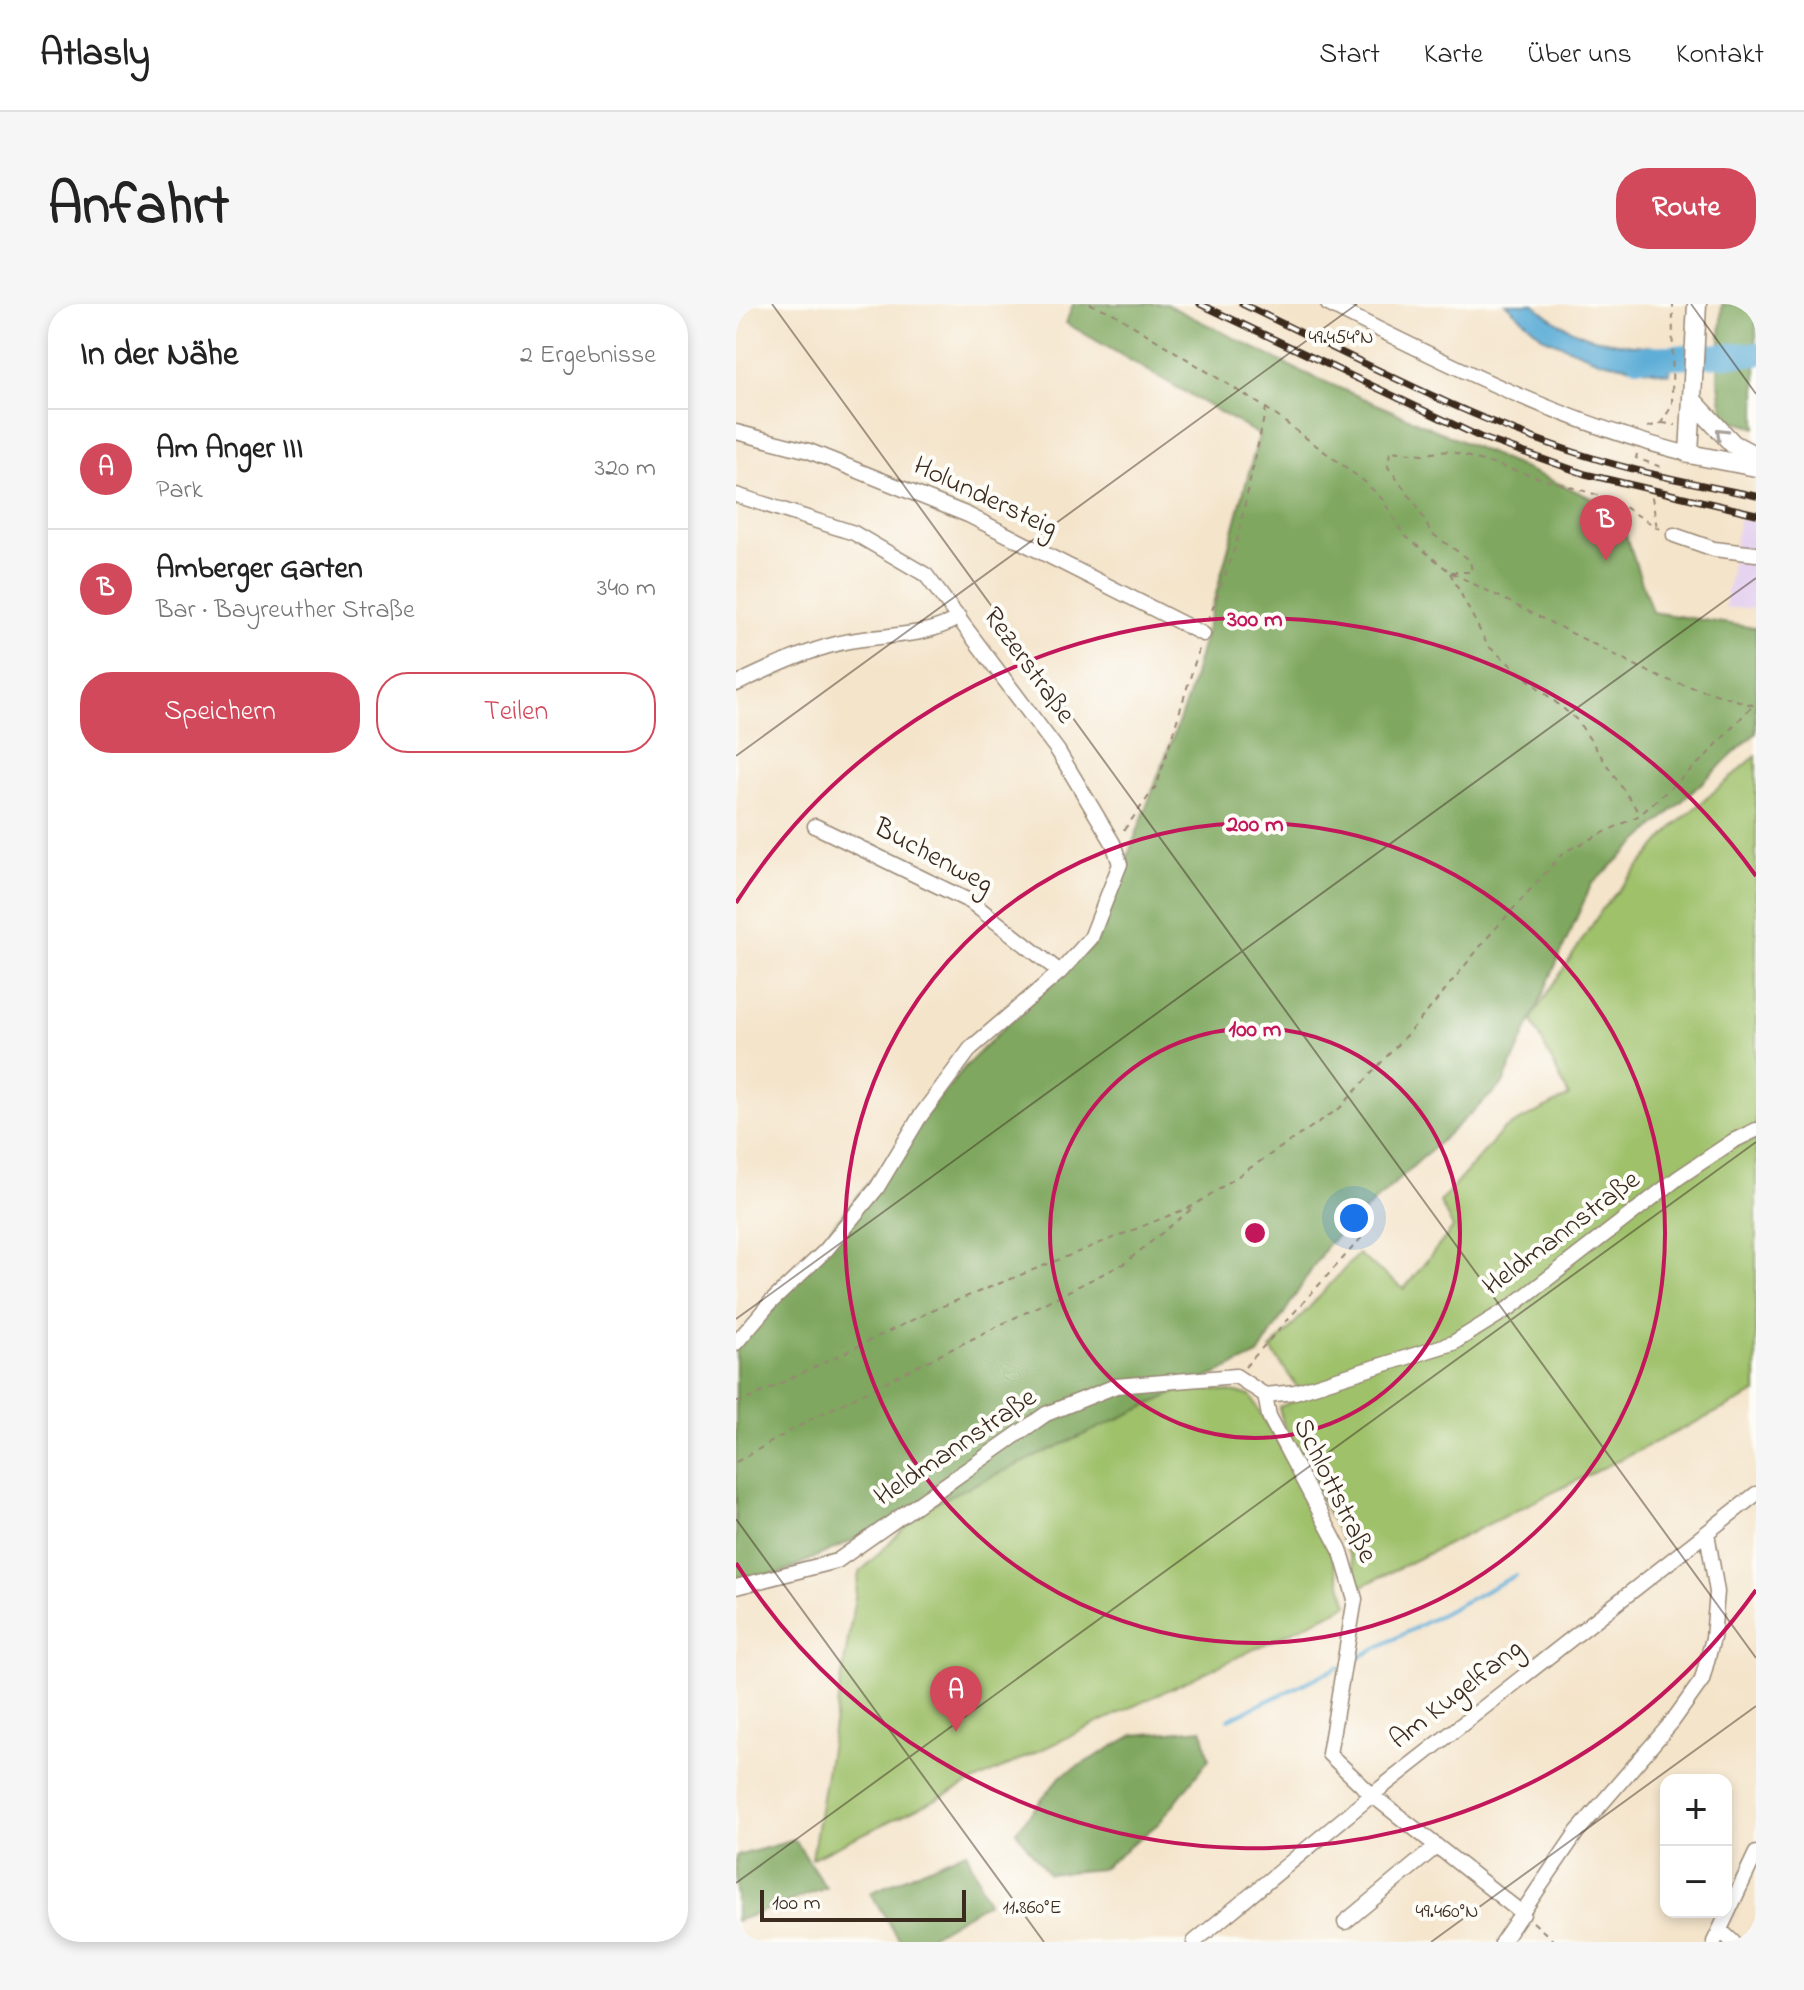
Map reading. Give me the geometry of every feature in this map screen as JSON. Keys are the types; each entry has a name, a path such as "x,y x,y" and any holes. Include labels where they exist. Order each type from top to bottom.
{"main road":[{"path":"1697,304 1689,454 1756,467"},
{"path":"1693,401 1733,444 1756,456"}],"street":[{"path":"1328,304 1505,388 1638,441 1689,454"},
{"name":"Holundersteig","path":"736,432 809,451 968,515 1203,634"},
{"name":"Rezerstraße","path":"736,495 854,533 926,575 1058,751 1113,843 1120,864 1091,938 1060,972"},
{"path":"1674,535 1714,549 1756,554"},
{"path":"736,684 785,661 841,642 941,629 959,617"},
{"name":"Buchenweg","path":"815,826 971,902 1060,972"},
{"path":"736,1343 770,1303 826,1250 877,1188 919,1118 971,1048 1060,972"},
{"name":"Heldmannstraße","path":"1265,1395 1295,1392 1453,1343 1511,1307 1678,1178 1756,1130"},
{"path":"1236,1376 1265,1395"},
{"name":"Heldmannstraße","path":"736,1587 837,1561 1046,1414 1116,1386 1236,1376"},
{"name":"Schlottstraße","path":"1265,1395 1269,1416 1341,1552 1355,1599 1329,1754 1372,1795 1523,1914"},
{"name":"Am Kugelfang","path":"1194,1942 1372,1795 1756,1494"},
{"path":"1502,1942 1577,1832 1672,1722 1702,1680 1713,1638 1717,1592 1707,1533"},
{"path":"1345,1922 1437,1846"},
{"path":"1733,1942 1717,1936 1756,1853"}],"path":[{"path":"736,1401 742,1402 933,1310 1193,1206 1340,1108 1564,852 1640,815 1703,759 1754,706 1661,678 1450,572 1403,534 1383,500 1365,482 1266,408 1111,312 1090,304"},
{"path":"1638,441 1641,426 1653,427 1661,423 1672,406 1673,304"},
{"path":"1450,572 1472,572 1470,560 1431,533 1417,506 1388,467 1390,451 1423,454 1449,451 1611,499 1657,528 1652,497"},
{"path":"1450,572 1488,646 1577,720 1640,815"},
{"path":"736,1462 815,1417 1125,1263 1206,1198"},
{"path":"1236,1376 1363,1236"},
{"path":"1523,1914 1555,1942"}],"shaded area":[{"path":"1739,519 1756,522 1756,608 1725,608"}],"green space":[{"path":"1073,304 1166,304 1298,370 1617,509 1652,612 1756,628 1756,733 1591,885 1503,1084 1327,1245 1258,1355 781,1573 736,1578 736,1343 965,1067 1015,1016 1094,945 1188,697 1259,435 1066,323"},
{"path":"1722,304 1756,304 1756,428 1724,418 1718,377"},
{"path":"1756,756 1756,1393 1360,1587 1351,1558 1283,1424 1279,1407 1304,1397 1271,1349 1358,1254 1404,1289 1453,1228 1440,1202 1504,1129 1569,1096 1531,1019 1603,908 1674,826"},
{"path":"1181,1385 1250,1395 1316,1508 1348,1605 812,1858 859,1573 1037,1396"},
{"path":"1202,1729 1209,1759 1159,1823 1101,1869 1048,1874 1016,1831 1061,1776 1134,1735"},
{"path":"795,1840 826,1888 736,1921 736,1856"},
{"path":"966,1851 988,1902 920,1942 901,1942 870,1893"}],"water":[{"path":"1506,304 1534,304 1566,327 1598,339 1671,348 1669,374 1601,361 1544,338"}],"waterway":[{"path":"1638,358 1756,354"},
{"path":"1350,1662 1516,1575"},
{"path":"1229,1719 1339,1667"}],"railway":[{"path":"1200,304 1480,437 1585,474 1756,514"},
{"path":"1242,304 1410,386 1539,440 1626,467 1756,496"}],"place":[{"name":"Amberger Garten","path":"1606,561"},
{"name":"Am Anger III","path":"956,1732"}]}
